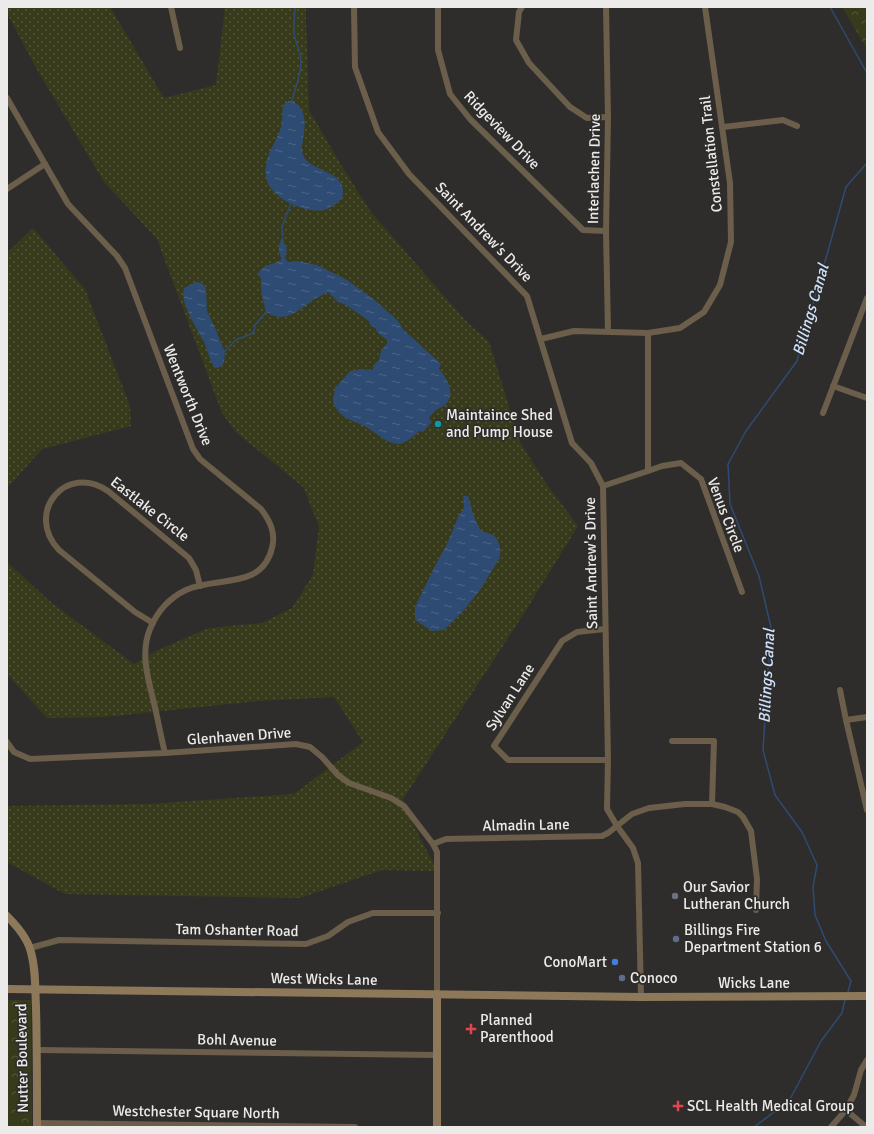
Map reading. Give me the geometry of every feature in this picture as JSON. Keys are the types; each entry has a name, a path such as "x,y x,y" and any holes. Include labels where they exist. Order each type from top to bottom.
{"main road":[{"path":"7,916 15,924 30,948"},
{"name":"Nutter Boulevard","path":"30,948 35,989 37,1125"},
{"name":"West Wicks Lane","path":"7,989 641,997"},
{"path":"437,994 438,1127"},
{"name":"Wicks Lane","path":"641,997 867,996"}],"street":[{"path":"171,7 180,48"},
{"name":"Saint Andrew's Drive","path":"354,7 355,67 378,132 409,174 527,296 572,443 591,463 603,486 608,760 607,809 633,848 638,863 641,997"},
{"name":"Ridgeview Drive","path":"438,7 438,50 450,94 470,119 583,230 606,231"},
{"path":"522,7 519,12 516,40 529,63 570,107 587,118 608,117"},
{"name":"Interlachen Drive","path":"606,7 608,117 606,231 608,331"},
{"name":"Constellation Trail","path":"541,338 574,330 648,333 680,328 704,312 720,285 731,242 730,183 705,7"},
{"name":"Wentworth Drive","path":"7,98 68,204 117,256 125,268 193,449 200,459 261,509 269,519 273,531 273,544 270,556 262,569 247,578 200,586 188,590 172,599 163,607 153,623 146,642 145,664 165,753"},
{"path":"723,127 783,120 797,126"},
{"path":"7,189 45,164"},
{"path":"823,413 867,298"},
{"path":"603,486 648,471 648,333"},
{"path":"833,386 867,398"},
{"name":"Venus Circle","path":"648,471 662,466 681,463 702,479 742,592"},
{"name":"Eastlake Circle","path":"153,623 134,612 59,550 52,542 46,529 46,514 51,500 63,488 71,484 84,482 99,486 108,491 189,558 196,570 200,586"},
{"name":"Sylvan Lane","path":"605,629 577,632 562,641 494,746 508,760 608,760"},
{"path":"840,690 867,810"},
{"path":"846,720 867,717"},
{"path":"672,741 714,741 712,804"},
{"name":"Glenhaven Drive","path":"7,742 14,752 30,759 165,753 296,744 310,747 322,757 338,775 349,783 391,798 404,806 433,844 437,852 437,994"},
{"name":"Almadin Lane","path":"433,844 446,839 602,836 632,814 649,808 685,804 712,804 725,806 738,812 743,817 751,831 757,879 756,910"},
{"name":"Tam Oshanter Road","path":"30,948 60,940 306,944 328,936 348,922 373,913 438,913"},
{"name":"Bohl Avenue","path":"37,1050 437,1055"},
{"path":"830,1127 846,1110 854,1095 861,1070 867,1060"},
{"path":"846,1110 866,1127"},
{"name":"Westchester Square North","path":"37,1125 355,1127"}],"green space":[{"path":"7,7 110,7 164,98 216,85 225,7 306,7 309,110 341,165 371,212 464,319 489,342 521,444 548,486 578,526 523,615 403,799 404,806 437,871 382,870 300,898 65,894 7,862 7,806 149,804 294,794 363,742 334,697 259,701 104,717 47,718 7,674 7,562 53,604 134,664 160,649 209,628 262,623 292,608 313,575 319,526 303,487 236,432 222,413 157,239 104,182 35,66 7,13"},
{"path":"842,7 867,7 867,49"},
{"path":"33,228 85,289 130,406 131,426 42,449 7,488 7,253"},
{"path":"7,1000 31,1000 32,1127 7,1127"}],"water":[{"path":"289,101 294,102 299,106 304,116 305,126 302,148 304,156 308,162 338,179 342,185 343,194 341,199 326,210 316,211 297,207 280,197 268,184 266,176 266,163 281,127 283,106"},
{"path":"283,236 287,249 285,258 288,262 296,261 317,265 347,280 376,301 398,321 403,329 441,364 439,369 445,377 450,390 449,400 429,418 432,422 423,432 419,431 404,443 398,444 389,442 366,427 346,418 339,412 333,402 335,386 338,385 350,371 360,369 373,370 375,363 379,361 382,349 387,344 387,340 370,325 369,321 346,305 338,302 328,292 316,298 297,312 286,316 274,316 266,312 261,291 261,278 258,275 264,267 281,260 279,246"},
{"path":"196,282 202,284 206,289 207,311 225,351 224,363 220,367 215,368 213,365 204,342 184,301 184,288"},
{"path":"463,496 468,496 474,517 480,529 496,538 500,545 500,556 480,590 464,610 444,630 432,631 415,620 415,607 447,544 459,515 463,510"}],"waterway":[{"path":"292,101 301,67 300,53 294,34 295,7"},
{"name":"Billings Canal","path":"830,7 867,73"},
{"name":"Billings Canal","path":"848,992 851,981 826,941 815,915 813,887 817,865 802,832 775,795 763,750 768,668 772,632 759,576 730,504 728,464 746,431 797,361 846,187 867,163"},
{"path":"283,236 282,227 291,203"},
{"path":"225,351 237,339 254,332 255,325 266,312"},
{"name":"Billings Canal","path":"754,1127 789,1101 821,1041 842,1013 845,1000"}],"place":[{"name":"Maintaince Shed and Pump House","path":"438,424"},
{"name":"Our Savior Lutheran Church","path":"675,896"},
{"name":"Billings Fire Department Station 6","path":"676,939"},
{"name":"ConoMart","path":"615,962"},
{"name":"Conoco","path":"622,978"},
{"name":"Planned Parenthood","path":"471,1029"},
{"name":"SCL Health Medical Group","path":"678,1106"}]}
